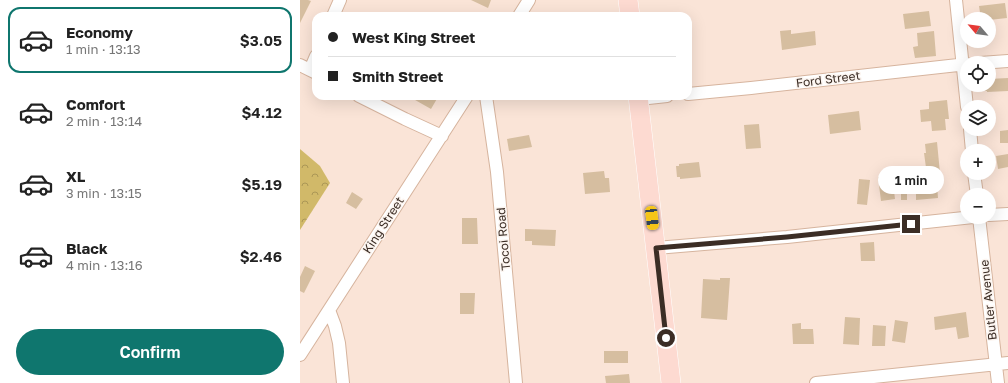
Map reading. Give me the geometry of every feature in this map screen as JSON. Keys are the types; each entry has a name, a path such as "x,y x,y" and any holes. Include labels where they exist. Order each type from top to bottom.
{"main road":[{"path":"628,0 630,12"},
{"path":"639,100 671,383"}],"street":[{"path":"335,12 340,0"},
{"path":"522,12 529,0"},
{"path":"956,0 964,56"},
{"path":"996,61 1008,60"},
{"name":"Ford Street","path":"692,94 960,65"},
{"path":"368,100 404,119 442,136"},
{"name":"King Street","path":"300,355 465,100"},
{"name":"Tocoi Road","path":"487,100 497,172 516,383"},
{"path":"996,215 1008,214"},
{"path":"656,248 787,237 960,218"},
{"name":"Butler Avenue","path":"980,224 998,383"},
{"path":"329,310 339,343 343,383"},
{"path":"816,383 1008,363"}],"green space":[{"path":"300,149 320,166 330,183 300,230"}],"building":[{"path":"300,0 311,1 300,23"},
{"path":"471,0 491,0 488,8"},
{"path":"1005,3 1007,18 996,19 996,12 980,12 979,6"},
{"path":"929,11 931,26 905,29 903,14"},
{"path":"791,30 791,34 815,31 816,45 782,50 780,31"},
{"path":"934,31 936,56 915,58 913,47 918,46 917,33"},
{"path":"1008,78 1008,91 996,92 996,79"},
{"path":"415,100 436,100 431,109"},
{"path":"947,100 949,119 945,119 946,130 932,131 931,121 921,122 920,110 929,109 929,102"},
{"path":"859,111 861,130 830,134 828,115"},
{"path":"759,124 761,148 746,149 744,125"},
{"path":"1008,130 1008,143 1000,143 1000,131"},
{"path":"529,135 532,147 509,151 507,139"},
{"path":"937,142 940,173 927,175 924,153 926,153 925,144"},
{"path":"1008,154 1008,167 998,169 996,156"},
{"path":"699,162 701,177 680,179 680,177 677,177 676,166 679,166 679,164"},
{"path":"604,171 605,178 609,178 610,192 585,194 583,173"},
{"path":"892,175 895,199 881,201 878,177"},
{"path":"859,179 870,180 867,205 857,204"},
{"path":"937,185 938,198 916,200 916,186"},
{"path":"901,188 907,188 907,200 901,200"},
{"path":"352,192 363,199 356,209 346,203"},
{"path":"462,218 477,218 478,244 462,244"},
{"path":"525,229 556,230 555,246 532,245 532,241 525,241"},
{"path":"874,242 875,261 861,261 860,243"},
{"path":"305,266 315,271 304,293 300,291 300,277"},
{"path":"720,278 730,278 727,320 701,318 703,279 720,280"},
{"path":"460,293 475,293 474,314 460,314"},
{"path":"966,312 969,337 958,339 956,327 935,330 934,317"},
{"path":"845,317 860,318 859,345 843,344"},
{"path":"895,320 908,322 905,343 892,341"},
{"path":"801,323 801,329 813,329 814,344 793,344 792,324"},
{"path":"873,325 886,326 885,346 872,346"},
{"path":"604,351 628,351 628,363 604,363"},
{"path":"629,374 630,383 606,383 605,376"}],"route":[{"path":"666,338 656,248 787,237 911,224"}]}
